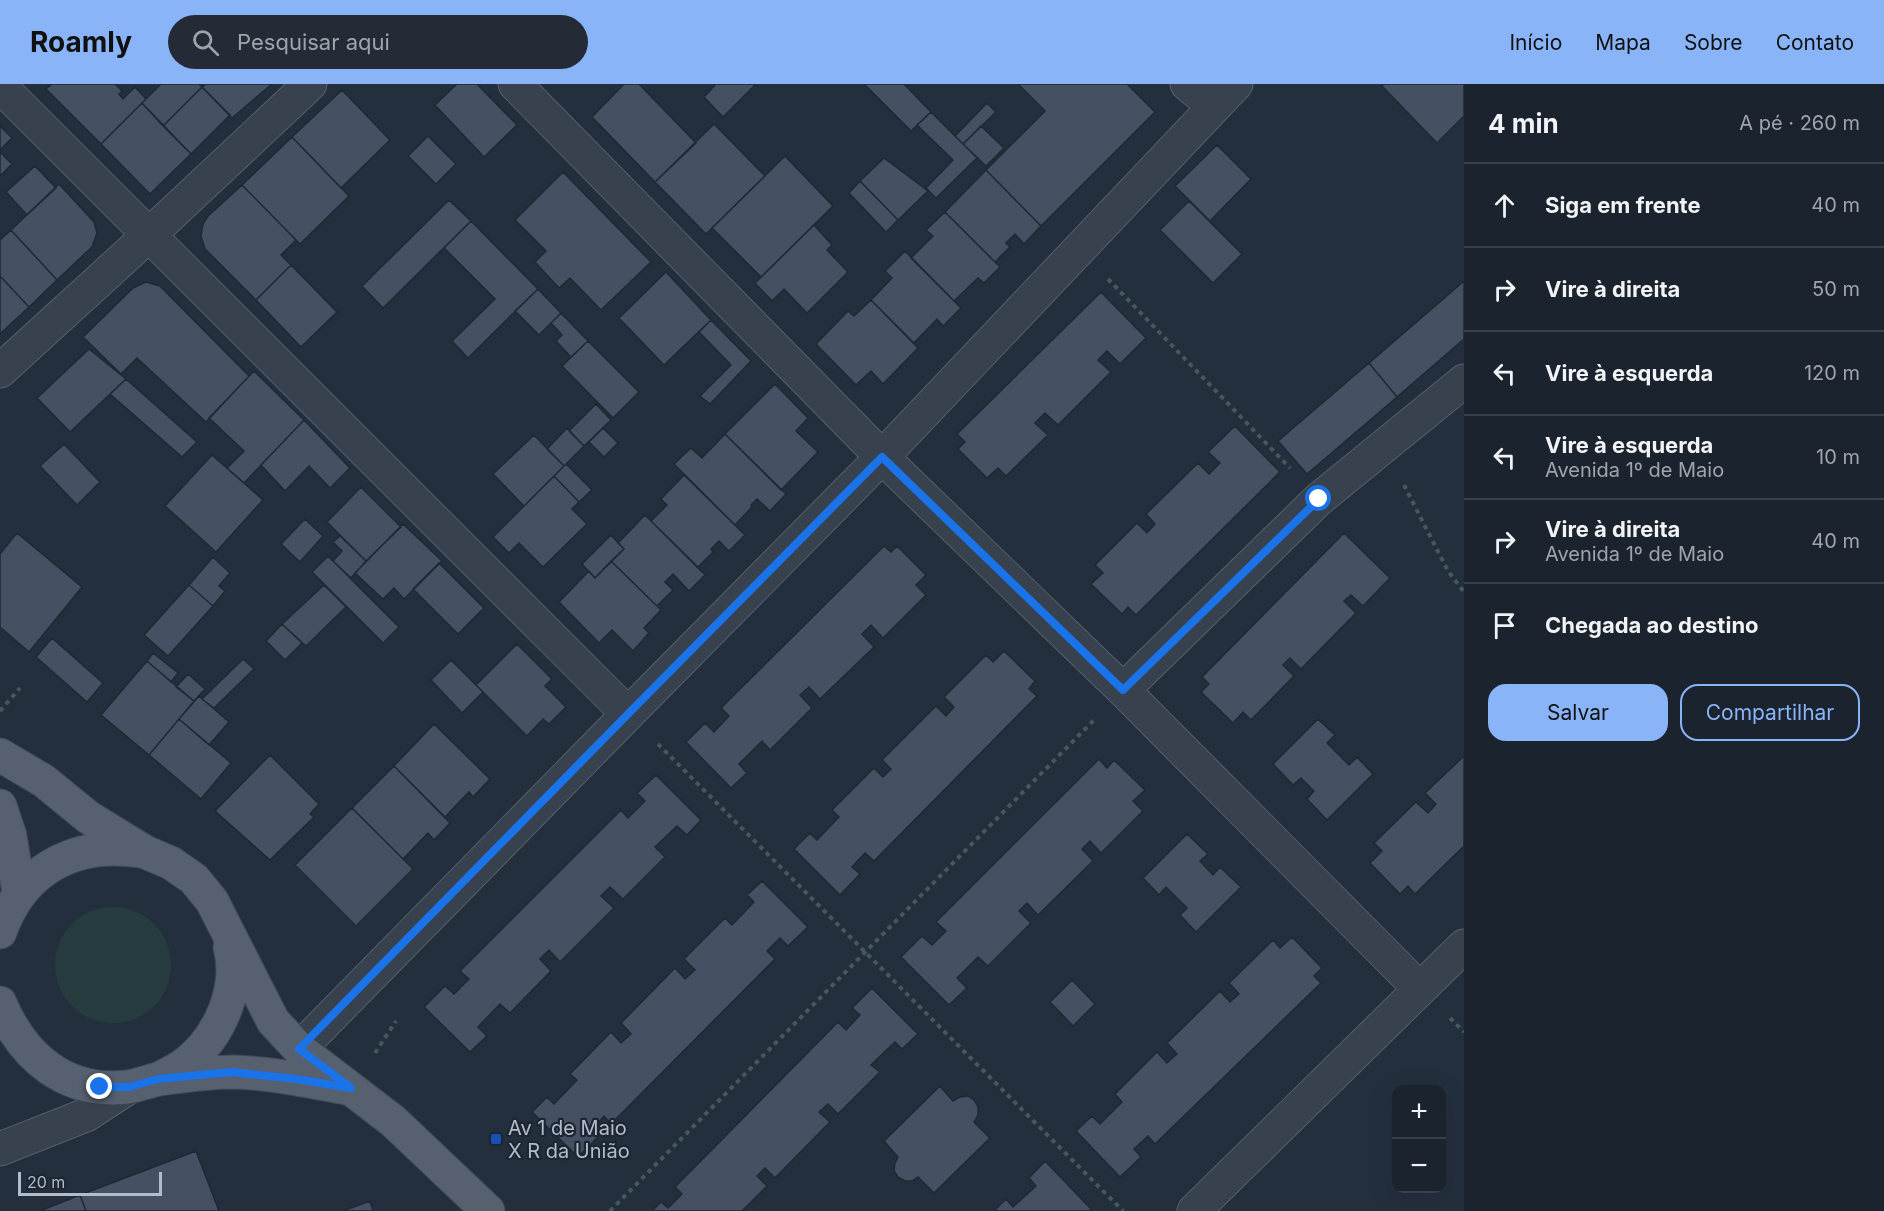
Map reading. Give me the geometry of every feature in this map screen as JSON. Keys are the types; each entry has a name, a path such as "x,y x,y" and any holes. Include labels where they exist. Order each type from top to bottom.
{"main road":[{"path":"0,755 44,781 88,817 145,852 171,863 194,879 212,901 273,1021 299,1049 393,1121 488,1211"},
{"path":"0,806 10,836 6,916"},
{"path":"6,916 39,874 63,859 90,850 117,848 145,852"},
{"path":"143,1083 184,1065 207,1043 223,1017 232,987 232,955 225,925"},
{"path":"0,1004 9,1026 26,1049 48,1068 73,1080 100,1087 231,1072 286,1077 351,1088"}],"street":[{"path":"0,371 310,84"},
{"path":"515,84 882,457 1123,690 1420,989"},
{"path":"299,1049 882,457 1225,95 1187,84"},
{"path":"0,86 628,714"},
{"path":"1123,690 1319,499 1464,381"},
{"path":"1194,1211 1464,946"},
{"path":"0,1149 86,1115 143,1083"}],"path":[{"path":"1079,249 1319,499"},
{"path":"1384,447 1448,571 1464,592"},
{"path":"0,711 20,688"},
{"path":"610,1211 1123,690"},
{"path":"628,714 1123,1211"}],"green space":[{"path":"113,907 135,911 154,924 167,943 171,965 167,987 154,1006 135,1019 113,1023 91,1019 72,1006 59,987 55,965 59,943 72,924 91,911"}],"building":[{"path":"52,84 115,84 122,91 119,94 123,99 135,87 146,99 101,144 46,89"},
{"path":"161,84 199,84 202,87 163,126 142,103"},
{"path":"206,84 272,84 232,118 202,87"},
{"path":"457,84 477,84 517,125 484,157 435,105"},
{"path":"624,84 639,84 696,143 655,182 592,117"},
{"path":"716,84 756,84 723,117 704,97"},
{"path":"864,84 904,84 931,112 911,131"},
{"path":"1018,84 1127,84 1155,112 1041,226 986,170 1045,111"},
{"path":"1384,84 1464,84 1464,116 1437,143 1382,86"},
{"path":"202,87 230,115 191,154 163,126"},
{"path":"342,90 390,140 341,188 292,137"},
{"path":"142,103 191,154 150,194 101,144"},
{"path":"987,103 996,112 963,144 955,136"},
{"path":"931,112 977,158 936,198 926,188 953,160 917,125"},
{"path":"714,124 765,176 706,234 655,182"},
{"path":"0,126 12,138 0,150"},
{"path":"981,126 1004,148 986,166 963,144"},
{"path":"428,136 456,164 436,184 408,156"},
{"path":"292,137 349,196 300,244 242,185"},
{"path":"1217,145 1251,179 1210,221 1175,186"},
{"path":"0,152 12,164 0,176"},
{"path":"785,156 833,206 761,277 712,228"},
{"path":"884,158 928,191 898,220 860,181"},
{"path":"35,166 56,188 27,215 6,192"},
{"path":"986,170 1041,226 1024,244 1015,234 1006,243 1010,247 995,262 945,212"},
{"path":"563,172 651,262 601,310 570,278 559,288 535,262 546,251 515,220"},
{"path":"860,181 898,220 886,232 849,193"},
{"path":"59,184 94,222 97,233 92,247 57,280 11,230"},
{"path":"242,185 296,240 281,255 291,265 256,300 205,249 201,236 203,224 208,216"},
{"path":"449,200 471,221 383,308 362,286"},
{"path":"1189,201 1242,254 1213,283 1160,230"},
{"path":"945,212 1000,267 984,283 978,278 954,301 911,258 933,236 926,230"},
{"path":"471,221 538,289 468,358 452,341 495,299 444,248"},
{"path":"814,225 832,245 827,250 848,272 807,313 784,289 772,301 755,283"},
{"path":"11,230 57,280 29,307 0,276 0,240"},
{"path":"905,251 961,308 943,326 937,319 914,343 871,300 892,278 885,271"},
{"path":"291,265 337,312 301,347 256,300"},
{"path":"666,272 711,320 664,365 619,318"},
{"path":"0,276 29,307 0,334"},
{"path":"1464,281 1464,339 1397,397 1369,363"},
{"path":"146,282 160,286 249,376 206,422 137,358 121,374 83,337 133,288"},
{"path":"538,289 561,313 539,335 515,311"},
{"path":"1101,292 1146,338 1120,364 1107,351 1098,360 1111,372 1058,425 1045,413 1035,423 1048,435 1006,476 998,468 987,478 958,449 965,442 957,434"},
{"path":"871,300 918,348 883,384 871,371 856,385 816,344 848,311 854,316"},
{"path":"561,313 588,341 571,357 556,341 562,335 551,323"},
{"path":"711,320 751,361 710,404 700,396 731,365 699,332"},
{"path":"588,341 639,392 613,418 562,366"},
{"path":"89,349 126,379 70,432 37,398"},
{"path":"1369,363 1397,397 1307,474 1278,441"},
{"path":"254,371 304,420 244,483 227,468 244,451 209,418"},
{"path":"126,379 197,442 182,457 110,394"},
{"path":"775,384 808,418 796,431 818,452 781,490 725,434"},
{"path":"596,404 611,420 584,446 569,431"},
{"path":"304,420 350,468 330,488 309,466 285,491 261,465"},
{"path":"1235,426 1280,472 1136,615 1128,607 1122,614 1091,584 1103,573 1095,565 1137,523 1147,533 1155,524 1146,514 1198,463 1209,474 1220,463 1208,452"},
{"path":"567,428 584,446 564,466 547,449"},
{"path":"603,428 618,443 604,457 589,442"},
{"path":"725,434 786,494 770,511 757,499 735,525 674,464 691,448 702,458"},
{"path":"534,435 564,466 524,506 493,474"},
{"path":"64,444 100,482 77,505 40,466"},
{"path":"212,455 263,500 216,552 165,506"},
{"path":"566,464 592,490 579,502 554,476"},
{"path":"684,475 745,535 729,551 719,541 711,549 713,552 698,567 651,521 667,505 661,499"},
{"path":"554,476 579,502 572,509 587,524 543,567 519,543 509,553 493,537"},
{"path":"361,487 401,527 366,561 327,522"},
{"path":"645,515 705,575 689,591 673,574 665,582 673,590 657,606 611,561 624,549 618,543"},
{"path":"305,519 323,536 300,562 281,544"},
{"path":"403,524 442,561 404,599 394,588 383,599 355,573"},
{"path":"17,533 82,587 29,652 0,627 0,554"},
{"path":"1344,533 1390,578 1363,606 1351,595 1344,601 1356,613 1301,669 1290,658 1283,665 1294,676 1251,720 1243,712 1233,723 1201,692 1209,684 1202,677"},
{"path":"611,535 624,549 595,578 582,564"},
{"path":"340,536 366,561 351,578 333,561 342,551 333,542"},
{"path":"884,546 891,552 897,546 926,575 916,585 926,595 883,638 871,625 862,634 874,647 820,699 809,687 800,695 812,708 770,750 762,741 739,764 747,773 731,788 686,742 705,723 714,732 729,716 721,708"},
{"path":"328,556 399,627 383,643 312,572"},
{"path":"213,557 230,573 219,586 225,591 213,606 189,585"},
{"path":"611,561 661,610 644,628 649,633 633,651 612,630 599,643 559,602 589,571 595,578"},
{"path":"439,563 484,608 458,634 413,589"},
{"path":"189,585 213,606 168,656 144,635"},
{"path":"324,585 346,607 306,646 282,624"},
{"path":"282,624 302,643 285,660 266,641"},
{"path":"52,638 103,683 87,702 36,657"},
{"path":"517,644 552,679 545,686 566,707 549,724 543,719 527,736 476,685"},
{"path":"1004,651 1035,681 1029,689 1037,696 874,861 865,853 852,867 860,874 840,895 794,849 810,833 817,840 839,817 832,810 874,768 883,777 891,769 882,760 936,706 946,716 954,707 944,697 986,655 993,662"},
{"path":"153,653 178,673 171,682 147,661"},
{"path":"243,659 254,669 214,708 202,699"},
{"path":"451,660 483,692 462,713 431,680"},
{"path":"147,661 194,701 149,755 101,715"},
{"path":"188,674 205,689 194,701 176,687"},
{"path":"199,696 229,722 209,745 179,719"},
{"path":"179,719 231,763 201,799 149,755"},
{"path":"1318,719 1335,735 1327,743 1349,765 1357,757 1373,774 1327,820 1307,799 1314,791 1301,778 1293,785 1273,764"},
{"path":"434,724 490,779 473,797 469,792 445,817 394,766"},
{"path":"270,755 319,804 310,814 314,817 270,860 215,811"},
{"path":"1464,756 1464,846 1415,894 1408,886 1400,894 1370,863 1382,851 1374,843 1416,802 1428,813 1436,804 1425,793"},
{"path":"1099,759 1107,768 1114,760 1145,790 1133,801 1143,811 1101,853 1090,841 1082,849 1093,861 1038,915 1027,903 1019,911 1031,923 988,966 978,957 957,978 967,988 949,1005 901,957 922,936 932,945 946,931 936,922"},
{"path":"394,766 450,823 434,840 428,833 403,859 352,808"},
{"path":"656,775 701,820 687,835 677,826 655,847 665,857 623,899 610,887 601,896 614,908 560,962 549,950 540,959 551,971 510,1013 500,1004 478,1027 487,1036 470,1052 424,1007 445,986 454,994 469,979 460,971 621,810 628,818 645,801 637,793"},
{"path":"352,808 413,869 356,926 295,865"},
{"path":"1187,834 1208,854 1200,861 1213,875 1220,867 1241,887 1196,932 1180,915 1187,908 1166,887 1159,895 1143,878"},
{"path":"762,881 808,927 788,946 780,938 767,951 775,959 611,1124 604,1116 591,1130 598,1137 578,1157 532,1112 547,1097 554,1104 577,1080 570,1074 611,1032 621,1043 631,1034 621,1023 675,968 685,979 695,970 684,959 725,918 732,925 754,902 747,895"},
{"path":"1292,937 1322,968 1314,976 1321,983 1155,1144 1148,1136 1134,1149 1141,1157 1120,1177 1076,1131 1092,1116 1100,1124 1122,1102 1115,1094 1157,1052 1167,1063 1177,1054 1167,1043 1220,991 1230,1002 1239,994 1229,983 1273,940 1280,948"},
{"path":"1072,980 1095,1004 1073,1026 1050,1002"},
{"path":"872,988 918,1034 902,1049 895,1042 871,1065 880,1072 838,1114 828,1104 819,1112 830,1122 775,1178 765,1168 757,1176 767,1186 742,1211 652,1211 661,1202 668,1208 682,1194 675,1187 838,1022 846,1030 860,1015 852,1008"},
{"path":"940,1086 953,1101 968,1096 974,1100 978,1107 978,1115 974,1122 990,1138 934,1193 918,1177 912,1181 905,1181 898,1177 894,1171 898,1157 884,1141"},
{"path":"196,1151 219,1211 86,1211 80,1195"},
{"path":"1045,1161 1091,1209 1089,1211 994,1211 1006,1199 1013,1207 1036,1186 1029,1178"},
{"path":"80,1195 86,1211 40,1211"},
{"path":"370,1201 373,1211 343,1211"}],"place":[{"name":"Av 1 de Maio X R da União","path":"496,1139"}],"route":[{"path":"100,1087 129,1087 158,1079 231,1072 351,1088 299,1049 882,457 1123,690 1319,499"}]}
